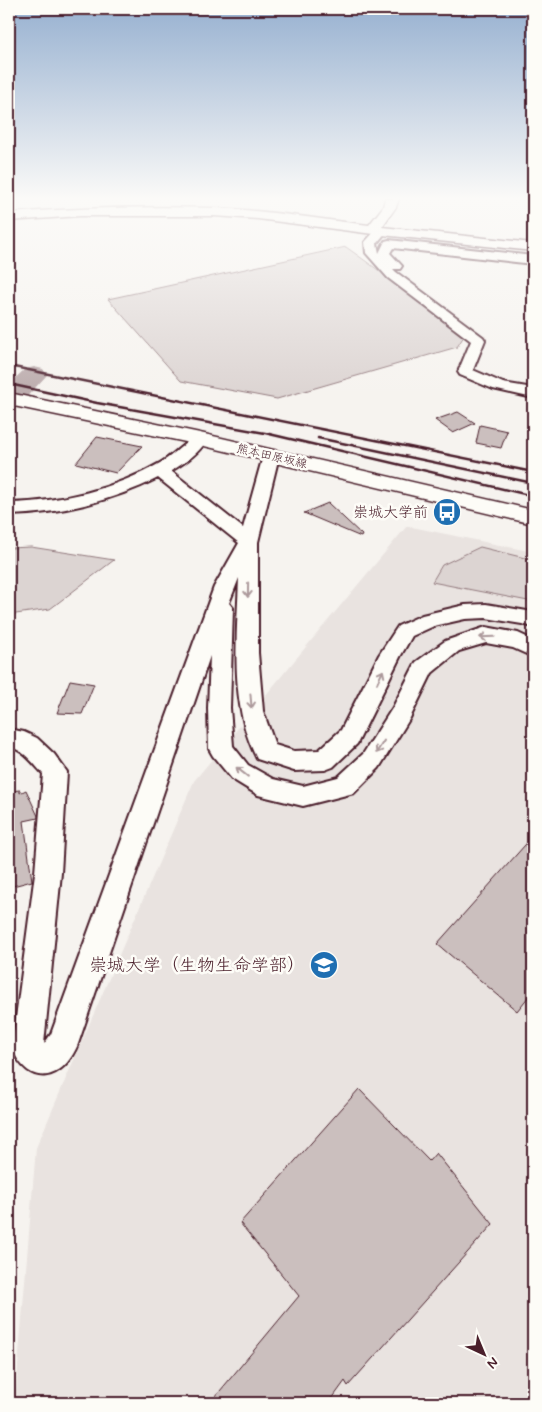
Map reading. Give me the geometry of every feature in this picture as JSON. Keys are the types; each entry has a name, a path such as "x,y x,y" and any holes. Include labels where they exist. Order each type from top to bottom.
{"main road":[{"name":"熊本田原坂線","path":"9,400 200,439 533,517"}],"street":[{"path":"383,265 399,281 478,340 465,372 483,382 511,391 533,394"},
{"path":"395,265 401,276 399,281"},
{"path":"9,509 27,510 76,501 134,482 182,456 200,439"},
{"path":"271,456 249,542 246,653 252,712 265,752 294,761 325,760 349,737 390,655 405,632 429,620 465,612 486,611 526,617 533,620"},
{"path":"158,470 249,542"},
{"path":"9,738 17,738 42,756 55,772 48,873 27,1048 37,1060 52,1059 63,1044 224,587 249,542"},
{"path":"224,587 219,708 221,749 240,772 267,788 303,796 345,786 371,761 402,712 424,668 452,646 486,635 518,641 533,648"}],"shaded area":[{"path":"264,265 371,265 466,333 457,347 277,399 181,381 108,299"},
{"name":"崇城大学（生物生命学部）","path":"407,526 533,552 533,1403 15,1403 36,1148 194,781"},
{"path":"31,547 114,560 50,609 9,615 9,548"},
{"path":"480,547 533,560 533,602 432,582 442,565"}],"building":[{"path":"458,412 475,423 453,433 435,420"},
{"path":"480,425 507,431 501,448 476,443"},
{"path":"97,437 142,446 116,473 76,463"},
{"path":"328,503 362,535 361,537 304,513"},
{"path":"70,680 94,684 82,714 57,713"},
{"path":"20,790 20,793 26,790 38,816 38,818 24,821 32,881 9,887 9,791"},
{"path":"533,836 533,991 517,1011 437,944"},
{"path":"359,1089 429,1161 436,1153 493,1224 348,1386 345,1381 329,1403 210,1403 299,1296 240,1223"}],"waterway":[{"path":"9,399 34,375"}],"railway":[{"path":"9,366 533,472"},
{"path":"9,384 97,403 265,433 533,496"},
{"path":"318,438 533,483"}],"place":[{"name":"崇城大学前","path":"447,512"},
{"name":"崇城大学（生物生命学部）","path":"324,965"}]}
